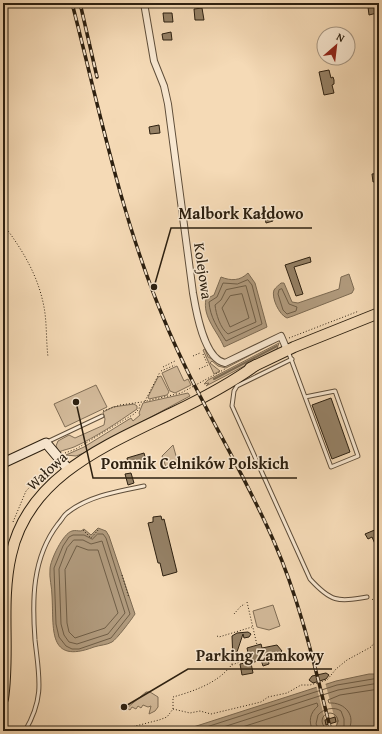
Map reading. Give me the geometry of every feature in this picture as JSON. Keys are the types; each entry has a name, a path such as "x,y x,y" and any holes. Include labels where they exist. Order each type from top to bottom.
{"main road":[{"name":"Wałowa","path":"3,699 6,652 6,588 13,545 21,524 36,501 52,483 68,469 152,422 188,398 238,372 287,350 379,313"}],"street":[{"name":"Kolejowa","path":"144,3 154,61 164,86 168,104 193,294 197,316 206,343 214,357 225,363 281,336 287,350"},
{"path":"3,463 46,442 68,469"}],"lane":[{"path":"3,9 6,3"},
{"path":"287,350 292,359 305,397 331,467 358,456 335,391 305,397"},
{"path":"292,359 237,386 234,391 232,406 310,579 329,597 339,600 367,597"},
{"path":"46,442 102,416"},
{"path":"25,731 38,703 39,683 34,628 34,592 37,568 49,536 67,513 85,503 118,492 144,486"}],"path":[{"path":"3,224 23,251 41,293 45,308 48,357"},
{"path":"193,356 202,353 207,364 199,369"},
{"path":"163,367 175,361"},
{"path":"144,402 161,372 175,365"},
{"path":"64,454 76,449 134,414 139,409 140,403 181,393 207,379"},
{"path":"82,530 92,538 99,530"},
{"path":"122,575 129,598"},
{"path":"374,600 379,606"},
{"path":"234,614 241,606 247,603 256,645"},
{"path":"216,636 219,637 252,627"},
{"path":"173,709 190,713 200,711 210,714 262,702 268,697 287,693 302,684 310,685 329,679 336,669 347,660 371,647 379,637"},
{"path":"230,667 239,652"},
{"path":"232,665 242,661"},
{"path":"116,731 167,717 173,709 173,697 192,691 214,680 228,669"}],"shaded area":[{"path":"277,341 226,368 218,366 212,361 210,363 220,371 214,374 203,350 205,349 208,357 220,363"},
{"path":"279,343 277,349 206,386 209,383 204,384 208,380"},
{"path":"177,366 184,381 188,379 191,385 175,393 170,391 162,373"},
{"path":"161,376 169,392 167,395 149,399 148,397 158,377"},
{"path":"96,385 107,407 65,427 54,404"},
{"path":"188,393 190,396 84,453 76,456 66,455 84,447 131,418 133,421 140,415 139,413 143,403"},
{"path":"134,404 137,406 137,409 114,425 74,447 59,452 56,446 58,441 69,435 75,438 104,425 105,419 103,412 113,407"},
{"path":"173,445 178,463 166,467 162,456"},
{"path":"273,605 280,626 269,630 257,627 253,611"},
{"path":"146,692 150,692 158,697 158,707 155,711 149,714 151,706 148,707 143,705 141,708 138,706 136,709 132,707 130,710 127,708"}],"water":[{"path":"248,273 255,283 267,327 224,347 208,318 205,306 206,299 214,295 221,277 235,280 242,278"},
{"path":"349,274 354,289 352,293 287,318 276,306 273,293 281,283 284,283 292,302 298,303 339,289 341,277"},
{"path":"98,528 106,531 109,536 135,614 112,642 79,651 68,651 61,647 56,640 54,631 50,569 61,542 68,533 73,531 81,531 84,529 91,535"},
{"path":"369,674 379,674 379,731 181,731 336,681"}],"pier":[{"path":"325,682 338,731 328,731 316,685"}],"building":[{"path":"376,5 377,13 369,15 368,7"},
{"path":"202,8 204,20 195,20 194,9"},
{"path":"163,13 172,13 173,22 164,22"},
{"path":"171,32 172,40 163,40 162,34"},
{"path":"329,70 331,78 333,77 334,80 334,84 332,85 334,93 324,95 319,72"},
{"path":"159,125 160,133 150,134 149,127"},
{"path":"379,173 379,181 373,182 372,174"},
{"path":"271,212 273,221 266,223 264,213"},
{"path":"310,257 311,262 294,267 303,294 296,296 285,265"},
{"path":"331,398 350,452 332,459 312,405"},
{"path":"144,453 144,462 141,464 132,467 131,462 128,463 127,458"},
{"path":"131,473 134,483 128,485 125,474"},
{"path":"161,516 162,520 164,519 177,572 163,576 160,563 158,563 148,523 153,522 153,517"},
{"path":"377,529 379,533 379,553 372,537 368,539 365,534"},
{"path":"248,632 251,634 249,637 244,638 243,634 233,661 232,636 237,633"},
{"path":"261,644 262,648 277,645 282,651 272,659 268,660 269,664 263,666 261,660 251,663 253,673 242,675 240,664 250,662 247,648"},
{"path":"326,673 329,675 326,679 313,683 309,680 312,676"},
{"path":"335,717 336,722 326,725 325,720"}],"waterway":[{"path":"214,379 277,346"}],"railway":[{"path":"72,3 112,162 135,241 148,279 189,375 248,487 275,544 307,636 331,731"},
{"path":"80,3 97,77"}],"place":[{"name":"Malbork Kałdowo","path":"154,287"},
{"name":"Pomnik Celników Polskich","path":"76,402"},
{"name":"Parking Zamkowy","path":"124,707"}]}
